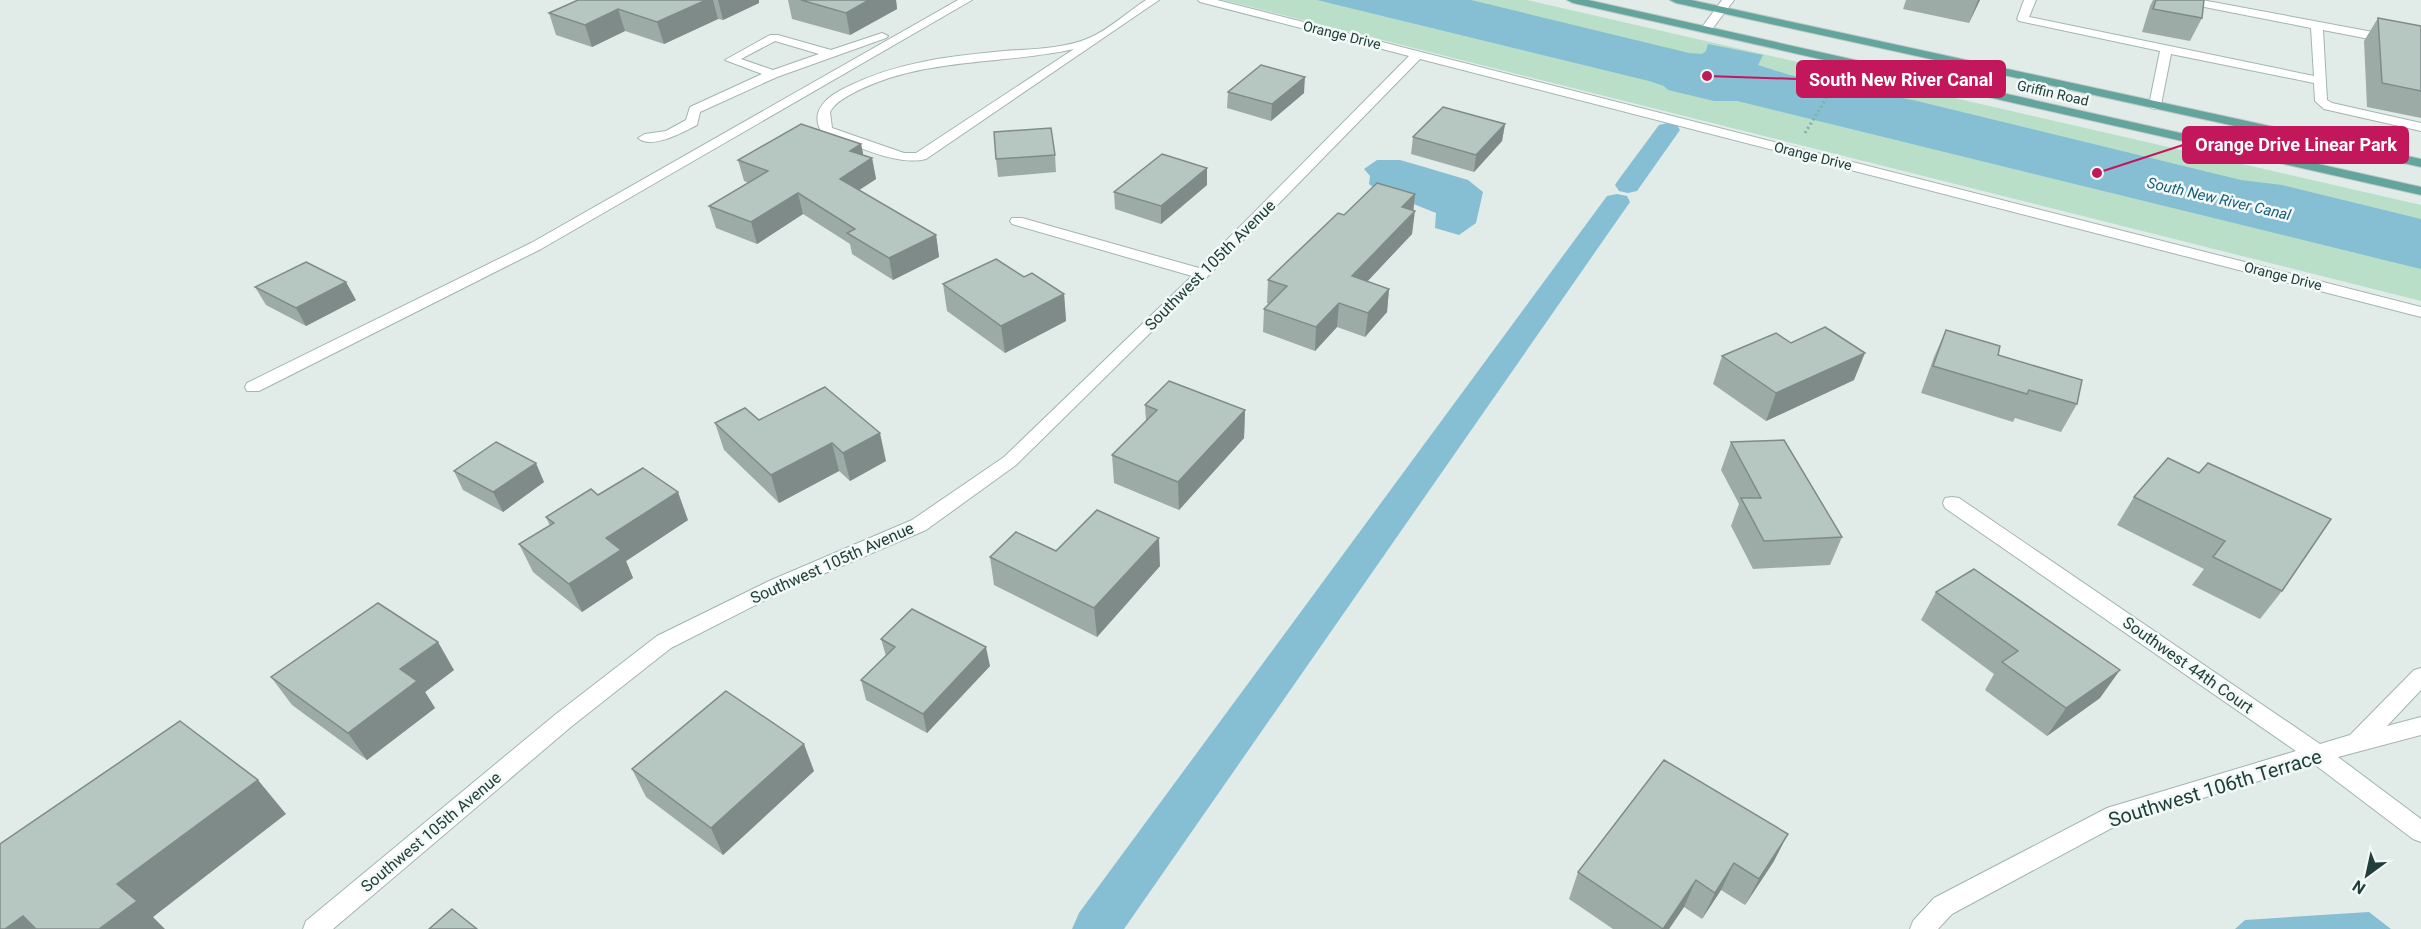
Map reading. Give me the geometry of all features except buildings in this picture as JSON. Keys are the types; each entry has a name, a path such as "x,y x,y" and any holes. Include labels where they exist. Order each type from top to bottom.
{"main road":[{"name":"Griffin Road","path":"1573,0 2421,191"},
{"name":"Griffin Road","path":"1676,0 1724,5 2155,105 2421,163"}],"street":[{"path":"645,138 669,135 692,122 694,110 773,74 888,34 934,8 943,0"},
{"path":"253,387 536,246 966,0"},
{"path":"1093,41 1046,51 935,62 897,69 864,82 842,94 826,106 823,121 827,130 902,158 914,158 1093,41 1153,0"},
{"name":"Orange Drive","path":"1204,0 2421,312"},
{"path":"2030,0 2023,19 2320,81"},
{"path":"2184,0 2421,45"},
{"path":"1706,30 1724,5"},
{"path":"2317,25 2321,101 2328,106 2421,127"},
{"path":"773,74 731,60 774,37 829,53"},
{"path":"2155,105 2166,49"},
{"name":"Southwest 105th Avenue","path":"315,929 564,720 664,642 776,586 919,525 1010,460 1202,274 1417,55"},
{"path":"1017,222 1202,274"},
{"name":"Southwest 44th Court","path":"1952,503 2319,755 2421,832"},
{"name":"Southwest 106th Terrace","path":"2357,742 2421,676"},
{"name":"Southwest 106th Terrace","path":"1922,929 1943,906 2115,815 2357,742 2421,726"}],"path":[{"path":"1802,136 1840,76"}],"green space":[{"path":"1223,0 1527,0 2421,205 2421,301"}],"water":[{"path":"1317,0 1471,0 1689,53 1702,54 1706,51 1708,44 1763,55 1758,65 1790,75 1917,101 2241,180 2282,185 2421,219 2421,269 1737,101 1714,101 1668,90 1664,86 1649,81"},
{"path":"1377,160 1400,160 1468,180 1483,192 1476,223 1459,235 1435,228 1436,213 1376,189 1369,184 1370,176 1364,169"},
{"path":"2369,912 2391,929 2235,929 2245,920"}],"waterway":[{"path":"1628,185 1668,130"},
{"path":"1096,929 1617,202"}],"place":[{"name":"South New River Canal","path":"1707,76"},
{"name":"Orange Drive Linear Park","path":"2097,173"}]}
